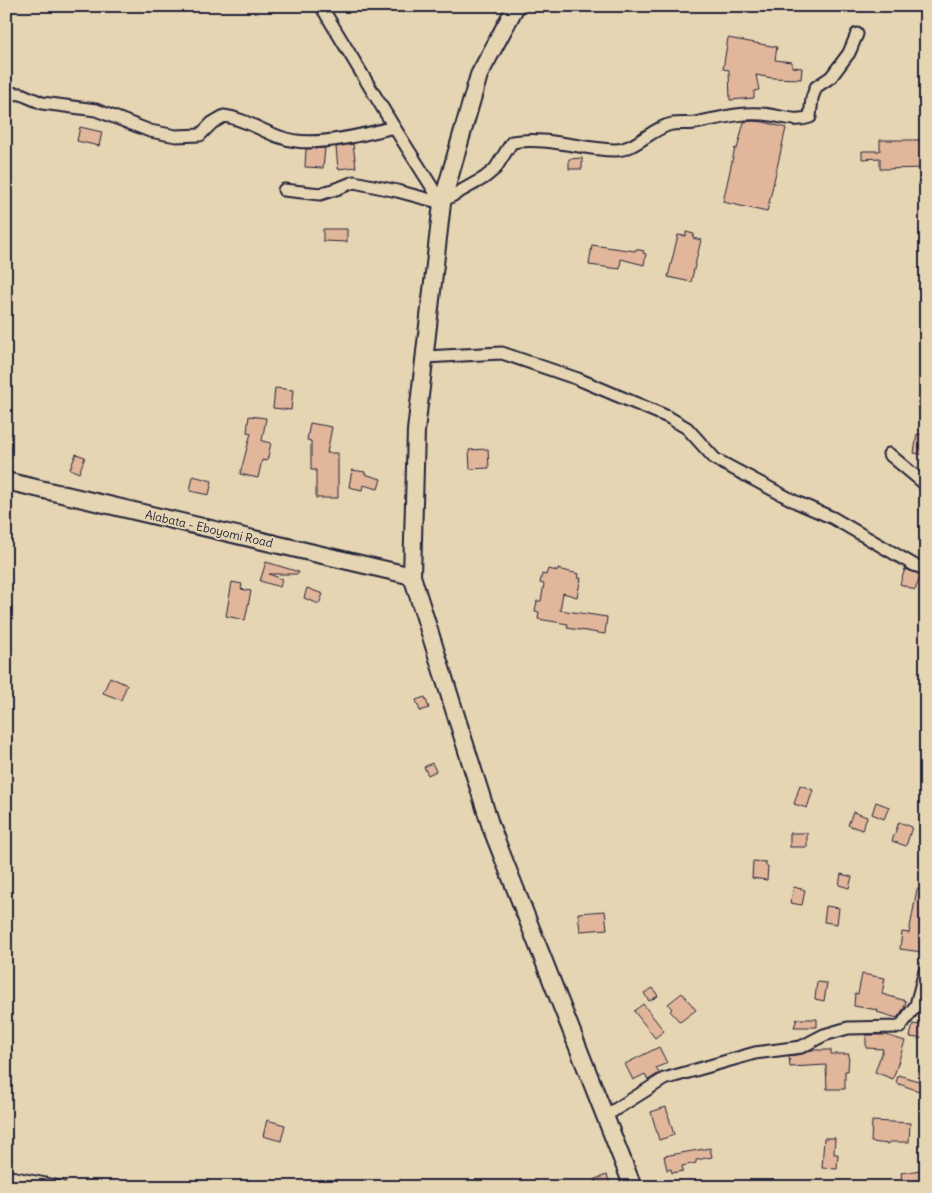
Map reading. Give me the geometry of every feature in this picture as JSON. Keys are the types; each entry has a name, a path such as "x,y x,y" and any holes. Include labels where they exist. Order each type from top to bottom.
{"main road":[{"path":"516,6 479,75 442,202 416,431 412,576 491,827 633,1187"},
{"name":"Alabata - Eboyomi Road","path":"6,481 412,576"}],"street":[{"path":"321,6 394,128 442,202"},
{"path":"284,190 320,194 354,182 397,190 442,202 484,178 495,169 512,142 525,140 555,142 614,150 625,149 671,124 693,123 743,114 763,114 800,120 810,117 812,98 816,87 831,77 849,53 857,34"},
{"path":"6,93 20,94 42,103 96,110 150,131 176,136 200,135 212,123 224,116 237,117 264,131 295,141 317,141 361,136 394,128"},
{"path":"424,358 502,353 578,379 668,417 687,428 715,459 796,502 834,518 914,565 926,569"},
{"path":"890,454 926,485"},
{"path":"605,1116 664,1079 755,1053 802,1047 824,1035 848,1028 900,1027 916,1005 926,967"},
{"path":"6,1176 60,1187"}],"building":[{"path":"728,38 777,47 775,60 792,62 792,67 802,68 801,79 772,78 756,75 759,90 754,91 754,98 730,100 729,70 723,69"},
{"path":"753,121 786,128 767,212 723,202 735,148 737,149 744,122"},
{"path":"80,127 102,132 99,146 77,141"},
{"path":"880,140 926,140 926,168 880,169 880,158 862,159 862,151 880,151"},
{"path":"353,144 356,167 338,169 336,147"},
{"path":"325,148 323,168 305,167 306,149"},
{"path":"582,158 582,169 569,169 569,159"},
{"path":"323,229 347,229 347,242 323,241"},
{"path":"686,232 694,234 693,238 701,240 691,282 668,277 678,235 686,236"},
{"path":"592,245 644,251 643,253 646,254 644,265 621,259 620,269 589,265"},
{"path":"275,388 293,390 291,410 273,408"},
{"path":"249,416 266,418 262,441 271,443 267,461 262,460 258,478 240,474 251,433 247,432"},
{"path":"310,423 332,427 327,453 338,453 338,498 316,498 316,470 311,470 311,441 307,440"},
{"path":"917,434 926,435 926,455 914,453"},
{"path":"488,449 489,468 470,469 469,450"},
{"path":"76,454 85,457 79,473 70,469"},
{"path":"352,470 365,472 365,474 381,479 378,489 363,485 362,490 349,487"},
{"path":"193,476 212,481 209,495 190,491"},
{"path":"266,562 299,572 298,574 269,574 282,579 280,587 260,581"},
{"path":"548,569 558,571 558,569 579,574 578,578 581,578 577,597 563,593 560,610 607,617 605,634 567,628 568,624 538,619 539,612 535,611 537,601 541,601 544,584 540,583 542,574 546,575"},
{"path":"905,569 921,575 915,590 900,584"},
{"path":"232,582 242,584 241,589 251,591 245,620 226,616"},
{"path":"307,588 323,594 319,604 304,598"},
{"path":"110,677 127,685 121,700 103,693"},
{"path":"425,697 429,708 420,711 416,700"},
{"path":"432,763 436,771 428,775 424,767"},
{"path":"800,785 813,790 807,808 794,804"},
{"path":"876,802 889,807 884,819 872,814"},
{"path":"853,812 867,817 862,830 848,825"},
{"path":"899,822 912,827 906,846 892,841"},
{"path":"790,833 807,833 807,847 790,847"},
{"path":"753,861 766,862 766,866 768,866 767,880 752,878"},
{"path":"841,874 852,877 849,888 839,885"},
{"path":"794,887 805,890 802,905 790,903"},
{"path":"917,889 926,891 922,952 900,949 902,932 909,933"},
{"path":"826,906 839,908 837,924 824,922"},
{"path":"605,911 607,929 580,931 578,913"},
{"path":"862,974 885,978 882,994 906,1001 904,1008 897,1018 877,1012 878,1010 854,1006 855,993 858,994"},
{"path":"817,982 827,983 824,1001 815,999"},
{"path":"653,988 658,996 649,1001 644,993"},
{"path":"682,993 696,1010 680,1022 670,1011 672,1009 668,1004"},
{"path":"643,1004 664,1031 655,1038 634,1011"},
{"path":"797,1019 817,1019 817,1027 794,1027"},
{"path":"913,1024 926,1026 926,1039 910,1037"},
{"path":"866,1035 886,1035 905,1041 893,1079 875,1072 883,1049 866,1048"},
{"path":"659,1047 667,1063 656,1068 659,1073 648,1080 645,1074 633,1080 625,1064"},
{"path":"811,1050 831,1050 831,1054 849,1054 848,1071 845,1071 845,1089 827,1089 826,1065 790,1067 789,1056"},
{"path":"898,1075 922,1082 919,1091 896,1083"},
{"path":"666,1107 674,1135 659,1140 651,1112"},
{"path":"267,1120 285,1125 281,1141 263,1136"},
{"path":"872,1121 910,1123 909,1142 889,1142 889,1144 871,1142"},
{"path":"824,1138 835,1138 834,1154 838,1154 837,1169 822,1168"},
{"path":"710,1148 712,1157 696,1160 696,1163 682,1166 683,1171 672,1173 671,1169 667,1170 664,1156"},
{"path":"921,1170 923,1187 903,1187 901,1173"},
{"path":"607,1175 611,1187 597,1187 595,1179"}]}
